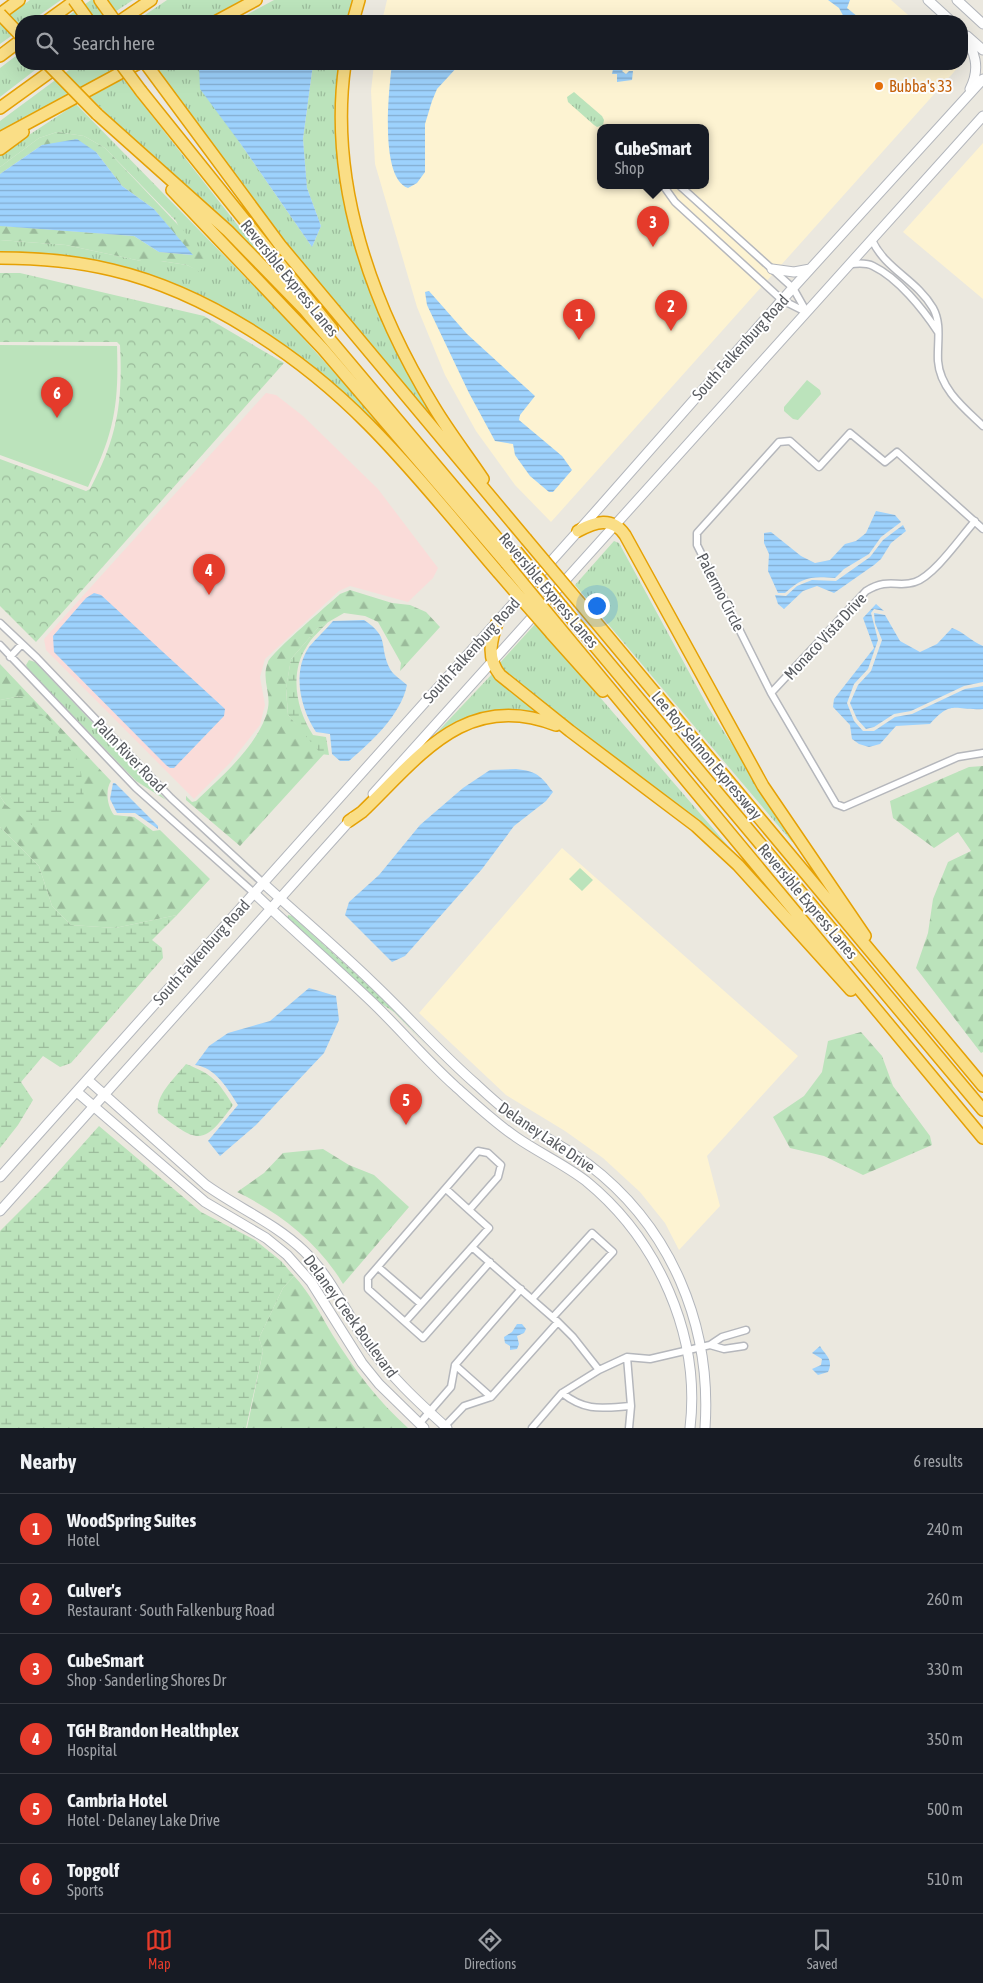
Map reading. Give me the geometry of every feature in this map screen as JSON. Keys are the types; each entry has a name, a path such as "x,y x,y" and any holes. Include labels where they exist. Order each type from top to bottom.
{"highway":[{"path":"15,30 0,14 19,0"},
{"path":"55,15 75,0 86,15"},
{"path":"100,0 111,15"},
{"path":"129,15 151,0"},
{"path":"228,15 256,0"},
{"path":"355,15 359,0"},
{"path":"0,56 15,45"},
{"path":"0,108 53,70"},
{"path":"54,70 256,276 324,349 508,560 562,625"},
{"name":"Reversible Express Lanes","path":"125,70 508,560 562,625 638,696 983,1110"},
{"path":"0,138 126,70"},
{"path":"150,70 280,245 526,539"},
{"path":"345,70 341,121 347,186 362,247 384,311 408,361 435,409 526,539"},
{"path":"0,149 54,108"},
{"path":"0,258 34,258 75,262 114,270 159,285 202,304 272,345 335,393 508,560"},
{"path":"578,532 599,523 617,524 629,540 719,709 763,786 829,881 889,974"},
{"name":"Lee Roy Selmon Expressway","path":"526,539 983,1086"},
{"path":"498,620 491,643 492,661 503,678 570,731 668,803 710,838 760,889 826,964 908,1048"},
{"name":"Lee Roy Selmon Expressway","path":"562,625 671,762 983,1138"},
{"path":"349,821 362,812 439,739 470,721 496,715 519,715 544,720 570,731"}],"street":[{"path":"928,0 944,15"},
{"path":"957,0 983,24"},
{"path":"968,37 983,50"},
{"path":"955,109 971,87 977,70 975,56 968,43"},
{"name":"South Falkenburg Road","path":"0,1177 578,532 782,300 983,79"},
{"name":"South Falkenburg Road","path":"0,1211 983,116"},
{"path":"666,189 675,202 782,300 806,312"},
{"path":"683,189 793,288 806,312"},
{"path":"872,240 881,257 928,300 938,320 938,362 944,381 962,407 983,426"},
{"path":"850,264 863,263 879,270 921,308 938,334"},
{"path":"772,269 794,272 810,269"},
{"name":"Palermo Circle","path":"983,529 897,452 885,462 850,433 819,467 790,441 779,442 697,533 697,545 771,693 836,804 844,807 958,757 983,753"},
{"name":"Monaco Vista Drive","path":"771,693 866,591 888,582 913,583 925,578 974,521"},
{"name":"Palm River Road","path":"0,623 171,798 263,883"},
{"path":"10,657 22,644"},
{"name":"Palm River Road","path":"0,645 136,788 254,893"},
{"name":"Delaney Lake Drive","path":"263,883 370,979 445,1057 505,1111 586,1163 626,1198 651,1229 673,1264 706,1346 704,1428"},
{"name":"Delaney Lake Drive","path":"254,893 374,1004 420,1053 495,1121 518,1138 572,1170 606,1198 633,1229 658,1267 679,1316 687,1350 691,1391 690,1428"},
{"name":"Delaney Creek Boulevard","path":"88,1080 206,1185 227,1200 268,1222 304,1252 323,1272 365,1341 386,1369 445,1427"},
{"name":"Delaney Creek Boulevard","path":"74,1095 94,1107 205,1202 266,1238 287,1255 311,1282 362,1362 379,1384 421,1426"},
{"path":"469,1210 498,1177 501,1165 488,1153 478,1151 368,1278 368,1289 423,1338 490,1262"},
{"path":"405,1322 489,1228 446,1189"},
{"path":"532,1299 592,1233 612,1252 553,1317"},
{"path":"472,1247 553,1317 573,1337 599,1370"},
{"path":"378,1267 421,1304"},
{"path":"421,1426 429,1412 451,1387 454,1365 521,1289"},
{"path":"445,1427 464,1406 491,1397 558,1322"},
{"path":"532,1428 562,1393 599,1370 627,1357 650,1358 706,1346 722,1337 746,1330"},
{"path":"706,1346 724,1349 744,1346"},
{"path":"627,1357 631,1406 629,1428"},
{"path":"454,1365 491,1397"},
{"path":"562,1393 581,1406 597,1408 631,1406"}],"shaded area":[{"path":"387,0 891,0 908,15 383,15"},
{"path":"373,70 956,70 551,522 515,485 476,431 445,375 417,307 375,164 371,91"},
{"path":"983,143 983,299 903,232"},
{"path":"266,393 276,395 303,416 378,489 438,568 433,578 408,602 350,586 339,591 265,659 260,677 265,705 260,725 230,763 194,799 46,650 44,639"},
{"path":"562,848 798,1056 707,1156 720,1206 679,1250 665,1223 640,1192 603,1158 565,1131 506,1095 419,1013"}],"green space":[{"path":"30,0 61,0 40,15 15,15 15,33 0,44 0,22"},
{"path":"91,0 133,0 110,15 70,15"},
{"path":"167,0 243,0 216,15 145,15"},
{"path":"274,0 353,0 349,15 246,15"},
{"path":"15,57 15,70 35,70 0,97 0,68"},
{"path":"69,70 113,70 0,134 0,121"},
{"path":"157,70 201,70 240,143 312,247 321,226 307,188 303,139 312,70 339,70 336,110 338,155 345,200 356,244 370,287 388,329 407,370 429,410 428,412 355,328 252,197"},
{"path":"123,79 280,279 330,349 177,183 90,97"},
{"path":"574,92 602,116 603,124 597,124 597,127 594,125 568,102 567,97"},
{"path":"76,104 285,318 395,440 390,443 333,387 167,285 0,255 0,240 66,245 141,261 161,261 187,265 200,271 176,221 105,148 84,136 57,132 39,138 0,167 0,154"},
{"path":"57,132 84,136 105,148 197,245 206,259 200,272 187,265 161,261 141,261 66,245 0,240 0,226 134,236 159,252 192,255 154,209 122,186 96,152 42,145 0,174 0,167 39,138"},
{"path":"0,273 20,273 204,316 284,363 36,642 0,606 0,459 86,491 90,489 106,453 116,420 120,385 120,345 117,342 0,342"},
{"path":"0,345 117,346 117,386 113,419 104,451 88,487 0,455"},
{"path":"807,380 820,390 821,394 798,420 793,419 784,411 784,407"},
{"path":"614,541 619,543 708,707 794,841 792,842 575,585"},
{"path":"350,590 392,603 410,605 426,612 440,627 400,671 401,663 378,622 365,616 344,613 318,628 291,659 286,689 288,715 324,754 240,846 186,800 186,796 192,802 196,801 239,759 257,734 264,721 269,702 265,674 268,662 289,639 340,594"},
{"path":"328,622 307,646 301,657 298,668 297,691 302,714 307,725 313,735 326,737 329,755 321,754 288,715 286,688 291,659 318,628"},
{"path":"536,623 735,854 733,855 515,683 498,665"},
{"path":"29,660 35,662 166,800 136,781 28,669 26,665"},
{"path":"0,664 111,781 108,789 108,798 114,815 134,817 153,831 160,830 210,879 177,915 115,928 71,925 52,906 39,866 0,827 0,796 6,805 21,696 0,700"},
{"path":"493,673 544,717 513,711 428,742"},
{"path":"21,696 52,723 80,764 84,798 71,812 41,832 6,805 0,796 0,700"},
{"path":"983,766 983,1052 981,1053 916,968 928,933 933,899 948,862 971,851 958,832 934,848 893,818 890,801 969,767"},
{"path":"0,827 39,866 52,906 71,925 115,928 177,915 152,940 162,948 163,958 71,1063 60,1067 43,1056 21,1082 33,1100 18,1125 0,1148"},
{"path":"580,868 593,880 582,891 569,879"},
{"path":"288,915 292,916 380,996 427,1046 394,1012 377,1001 287,919"},
{"path":"861,1032 882,1056 893,1086 930,1136 932,1145 863,1175 824,1156 790,1148 773,1117 804,1096 822,1072 828,1041"},
{"path":"186,1064 214,1079 233,1105 214,1128 206,1134 198,1136 191,1135 182,1130 158,1113 158,1106 163,1093"},
{"path":"99,1126 201,1212 255,1240 281,1261 294,1276 283,1288 259,1338 263,1351 246,1428 0,1428 0,1231 49,1182"},
{"path":"323,1149 349,1165 374,1175 409,1207 343,1284 322,1255 297,1230 268,1209 237,1192 264,1173 283,1153"},
{"path":"294,1276 310,1297 358,1372 376,1395 408,1428 247,1428 263,1351 259,1338 283,1288"}],"water":[{"path":"828,0 850,0 847,8 856,15 843,15 839,8"},
{"path":"199,70 312,70 303,139 307,188 321,226 312,247 240,143 200,89"},
{"path":"391,70 454,70 437,89 425,124 425,172 417,183 408,188 399,181 393,168 389,151 389,93"},
{"path":"613,70 623,70 626,74 629,71 633,71 632,80 617,82 617,74 612,74"},
{"path":"77,139 96,152 122,186 154,209 193,255 159,252 134,236 0,226 0,174 42,145"},
{"path":"429,291 467,334 535,396 520,415 519,420 562,456 572,470 553,492 549,492 530,476 515,455 513,444 495,441 469,393 427,305 425,292"},
{"path":"876,511 895,515 901,522 881,537 869,554 844,569 835,578 820,577 808,579 785,593 778,593 768,571 769,554 764,543 764,533 771,532 801,556 815,563 830,560 845,544 856,541 866,533"},
{"path":"903,525 906,531 891,543 881,559 834,593 817,586 803,591 784,609 778,604 775,595 786,596 797,586 812,580 836,581 870,557 883,540"},
{"path":"94,593 101,595 225,709 224,716 174,768 166,765 54,652 53,636 86,598"},
{"path":"876,604 884,611 874,609 871,613 878,640 868,669 854,684 847,703 854,721 863,731 874,731 895,717 912,714 965,689 983,686 983,709 954,708 944,711 930,724 896,726 880,744 869,747 859,744 852,739 850,725 833,707 834,699 874,648 863,618"},
{"path":"874,613 885,615 900,641 920,652 937,644 952,628 983,646 983,682 964,686 911,711 894,714 874,727 866,729 857,719 850,703 858,685 871,671 882,640 875,623"},
{"path":"364,620 381,637 390,669 407,685 399,707 384,727 349,761 340,761 332,754 330,734 316,732 310,722 300,690 301,667 309,647 333,621"},
{"path":"516,769 538,775 553,792 546,801 514,826 482,869 405,956 392,962 345,915 349,902 379,875 420,825 463,788 490,770"},
{"path":"113,783 158,826 158,829 135,813 117,813 110,799"},
{"path":"309,988 336,996 339,1020 324,1053 256,1125 220,1156 208,1141 238,1105 215,1074 195,1065 209,1046 228,1033 270,1021"},
{"path":"517,1324 522,1324 526,1329 524,1333 517,1336 519,1344 517,1349 510,1350 510,1346 505,1343 504,1337 512,1332"},
{"path":"820,1346 829,1360 830,1368 828,1372 818,1375 812,1369 821,1365 822,1359 812,1353"}],"place":[{"name":"Bubba's 33","path":"879,86"},
{"name":"CubeSmart","path":"653,247"},
{"name":"Culver's","path":"671,331"},
{"name":"WoodSpring Suites","path":"579,340"},
{"name":"Topgolf","path":"57,418"},
{"name":"TGH Brandon Healthplex","path":"209,595"},
{"name":"Cambria Hotel","path":"406,1125"}]}
